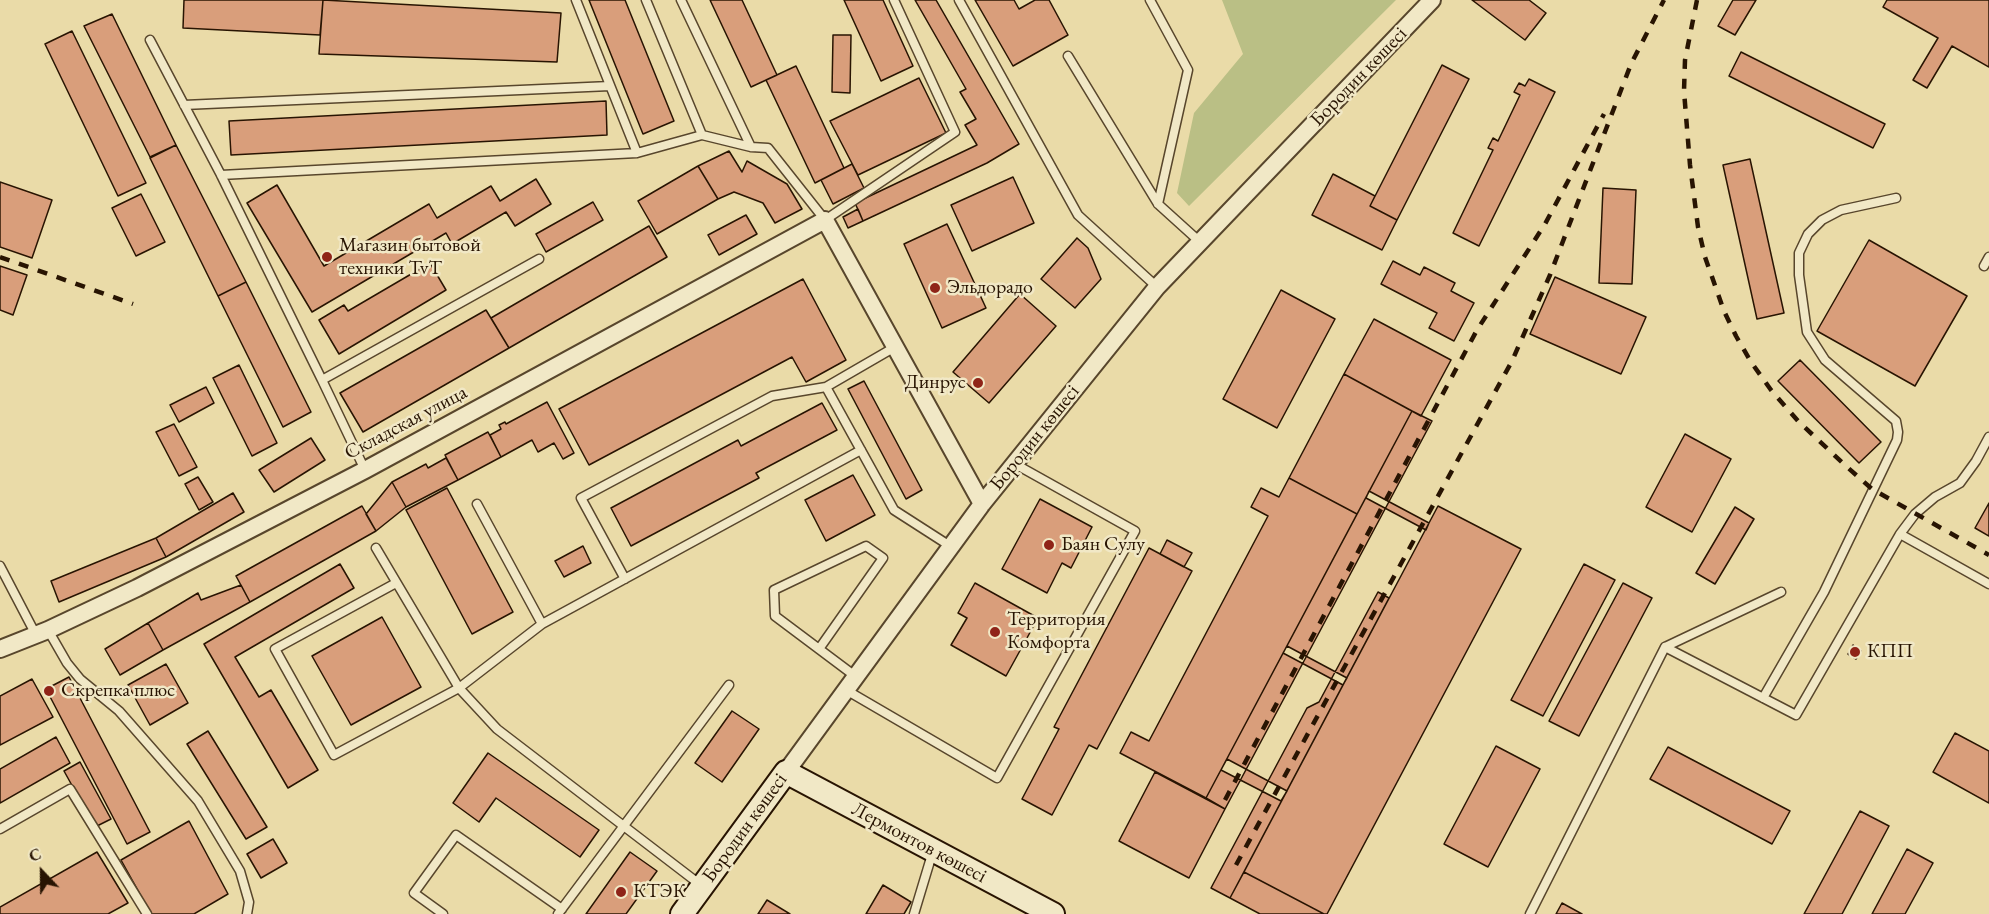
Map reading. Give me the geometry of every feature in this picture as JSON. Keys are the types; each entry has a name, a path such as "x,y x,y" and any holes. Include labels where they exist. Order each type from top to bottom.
{"street":[{"name":"Бородин көшесі","path":"682,914 950,546 1157,287 1432,0"},
{"path":"825,220 982,504"},
{"name":"Складская улица","path":"0,649 42,633 137,588 365,470 825,220"},
{"name":"Лермонтов көшесі","path":"786,772 1053,914"}],"lane":[{"path":"576,0 637,153"},
{"path":"646,0 702,135"},
{"path":"681,0 751,147"},
{"path":"221,175 637,153 702,135 751,147 768,148 825,220 955,132 894,0"},
{"path":"959,0 1078,215 1157,287"},
{"path":"1150,0 1188,70 1158,204"},
{"path":"150,40 221,175 365,470"},
{"path":"1068,56 1158,204 1200,242"},
{"path":"184,105 610,86"},
{"path":"1763,698 1824,592 1897,440 1898,432 1896,421 1825,360 1807,332 1799,275 1799,253 1808,234 1822,220 1841,210 1896,198"},
{"path":"1984,266 1989,257"},
{"path":"322,380 539,259"},
{"path":"625,579 581,498 772,396 826,387 895,347"},
{"path":"826,387 894,510 950,546"},
{"path":"1665,647 1796,715 1900,534 1915,514 1935,497 1960,483 1976,461 1989,437"},
{"path":"396,583 275,649 334,755 459,688 542,624 861,450"},
{"path":"819,649 883,558 866,546 774,590 775,616 819,649 851,683 997,778 1136,531 1015,464"},
{"path":"477,504 542,624"},
{"path":"1900,534 1989,584"},
{"path":"376,548 459,688 497,729 702,886"},
{"path":"0,566 42,633 80,679 119,711 198,801 240,871 249,902 247,914"},
{"path":"1530,914 1665,647 1781,592"},
{"path":"443,914 414,893 456,835 560,912 729,685"},
{"path":"0,829 70,789 147,914"},
{"path":"914,914 933,850"}],"green space":[{"path":"1222,0 1396,0 1189,206 1177,193 1194,113 1243,54"}],"building":[{"path":"184,0 323,0 320,35 183,28"},
{"path":"323,0 561,13 557,62 319,54"},
{"path":"589,0 625,0 674,121 643,134"},
{"path":"710,0 742,0 777,75 751,87"},
{"path":"844,0 883,0 913,66 881,81"},
{"path":"915,0 936,0 1019,144 987,163 863,221 855,203 977,145 965,125 976,119 960,92 966,89"},
{"path":"975,0 1014,0 1019,9 1035,0 1049,0 1068,35 1013,66"},
{"path":"1472,0 1529,0 1546,13 1525,40"},
{"path":"1733,0 1756,0 1735,35 1718,26"},
{"path":"1887,0 1989,0 1989,67 1952,46 1927,88 1913,80 1938,38 1883,7"},
{"path":"112,14 176,145 150,157 84,26"},
{"path":"72,31 146,183 118,196 45,44"},
{"path":"833,35 851,35 850,93 832,92"},
{"path":"1741,52 1885,124 1873,148 1729,76"},
{"path":"1442,65 1469,79 1397,220 1370,206"},
{"path":"796,66 844,168 815,183 766,80"},
{"path":"919,78 946,133 858,175 830,121"},
{"path":"1529,79 1555,92 1479,246 1453,233 1493,150 1488,148 1493,138 1498,141 1520,95 1514,92 1519,83 1525,86"},
{"path":"606,101 607,135 231,155 229,121"},
{"path":"176,145 246,282 218,296 150,158"},
{"path":"729,151 742,172 747,161 787,184 802,209 775,223 763,203 734,192 718,199 698,166"},
{"path":"1750,159 1784,313 1757,319 1723,165"},
{"path":"852,164 864,188 833,204 821,180"},
{"path":"698,166 718,199 657,234 638,201"},
{"path":"1333,174 1375,196 1370,206 1397,220 1382,250 1312,215"},
{"path":"1013,177 1034,223 972,251 951,205"},
{"path":"536,179 551,204 515,226 506,212 452,244 446,233 312,312 247,203 277,185 324,266 429,204 437,218 491,186 500,201"},
{"path":"0,182 52,200 32,258 0,247"},
{"path":"1603,188 1636,190 1632,284 1599,283"},
{"path":"141,194 165,242 136,256 112,208"},
{"path":"593,202 603,220 546,252 536,234"},
{"path":"858,209 863,221 848,228 843,217"},
{"path":"746,215 757,234 719,255 708,235"},
{"path":"947,224 986,308 942,328 904,244"},
{"path":"649,226 667,257 509,348 491,318"},
{"path":"1077,238 1088,248 1101,279 1075,308 1041,279"},
{"path":"1869,240 1967,296 1915,386 1817,331"},
{"path":"1393,261 1420,275 1424,267 1455,283 1451,291 1474,303 1454,341 1429,328 1437,313 1381,284"},
{"path":"430,263 446,290 339,354 319,320 344,305 348,311"},
{"path":"0,266 27,275 13,315 0,310"},
{"path":"1555,277 1646,317 1621,374 1530,334"},
{"path":"803,279 846,360 806,382 792,357 589,465 559,409"},
{"path":"246,282 311,412 283,427 218,296"},
{"path":"1281,290 1335,319 1277,428 1223,399"},
{"path":"1020,294 1056,326 989,403 953,372"},
{"path":"486,310 509,348 363,432 340,393"},
{"path":"1374,319 1451,360 1421,416 1344,374"},
{"path":"1800,360 1881,442 1859,463 1778,381"},
{"path":"239,365 277,443 252,456 213,378"},
{"path":"1344,374 1412,411 1357,514 1289,478"},
{"path":"864,381 922,490 906,499 848,389"},
{"path":"206,387 214,403 179,422 170,405"},
{"path":"547,402 574,453 563,459 554,443 538,452 532,440 501,457 490,435 501,429 499,425 505,422 506,424"},
{"path":"822,403 837,430 756,473 759,478 631,546 611,508 738,440 741,446"},
{"path":"1412,411 1432,421 1225,809 1206,798"},
{"path":"174,424 197,467 179,476 156,432"},
{"path":"488,432 501,457 458,480 445,455"},
{"path":"1685,434 1731,459 1692,532 1646,507"},
{"path":"311,438 325,460 274,492 259,470"},
{"path":"446,458 458,480 406,507 392,482 426,464 428,468"},
{"path":"853,475 875,515 826,541 805,500"},
{"path":"198,477 213,502 199,510 185,484"},
{"path":"1289,478 1357,514 1206,798 1120,753 1131,732 1149,741 1268,516 1251,507 1261,488 1279,497"},
{"path":"392,482 406,507 376,531 366,514"},
{"path":"447,488 513,612 472,634 406,510"},
{"path":"1369,491 1429,523 1426,530 1366,498"},
{"path":"233,493 244,512 166,557 156,538"},
{"name":"Баян Сулу","path":"1040,499 1092,527 1071,568 1062,563 1047,593 1002,569"},
{"path":"1989,503 1989,536 1975,528"},
{"path":"362,506 376,531 250,602 236,576"},
{"path":"1438,506 1521,549 1327,914 1324,914 1244,872"},
{"path":"1735,507 1754,519 1715,584 1696,573"},
{"path":"156,538 166,557 59,602 51,581"},
{"path":"1167,540 1192,553 1184,567 1160,554"},
{"path":"583,546 591,563 564,577 555,561"},
{"path":"1149,548 1192,571 1097,749 1089,745 1052,815 1022,799 1059,729 1054,727"},
{"path":"340,564 354,588 235,657 259,697 271,690 318,770 288,788 204,644"},
{"path":"1584,564 1615,580 1543,716 1511,700"},
{"name":"Территория Комфорта","path":"975,583 1038,618 1006,676 951,645 967,618 958,613"},
{"path":"1623,583 1652,598 1579,736 1549,721"},
{"path":"241,585 250,602 163,650 148,623 198,593 201,600"},
{"path":"1378,592 1389,598 1230,898 1211,888 1307,708 1319,702"},
{"path":"382,617 421,687 351,725 312,656"},
{"path":"148,623 163,650 120,675 105,649"},
{"name":"КПП","path":"1853,645 1861,651 1856,659 1848,654"},
{"path":"1287,646 1347,678 1343,685 1283,653"},
{"path":"166,664 188,703 150,725 128,685"},
{"path":"69,677 150,832 127,844 46,689"},
{"path":"32,679 53,717 0,745 0,696"},
{"path":"732,711 759,729 722,782 695,763"},
{"path":"208,731 267,827 246,839 187,744"},
{"path":"1955,733 1989,751 1989,803 1933,772"},
{"path":"56,737 70,763 0,803 0,769"},
{"path":"1496,746 1540,769 1488,867 1444,844"},
{"path":"1668,747 1790,811 1772,844 1650,779"},
{"path":"488,753 599,830 580,857 496,798 479,822 453,803"},
{"path":"1227,759 1287,791 1281,801 1221,770"},
{"path":"80,762 111,819 95,827 64,771"},
{"path":"1155,772 1225,809 1189,878 1119,841"},
{"path":"1860,811 1889,826 1842,914 1804,914"},
{"path":"189,821 228,894 194,914 151,914 121,860"},
{"path":"273,839 287,863 261,878 247,854"},
{"path":"1907,849 1933,863 1905,914 1872,914"},
{"path":"97,852 128,903 108,914 0,914 0,907"},
{"name":"КТЭК","path":"630,852 657,871 626,914 586,914"},
{"path":"1244,872 1324,914 1260,914 1230,898"},
{"path":"883,885 911,902 904,914 866,914"},
{"path":"767,900 790,914 758,914"},
{"path":"1562,903 1582,914 1556,914"}],"railway":[{"path":"1236,865 1512,361 1550,275 1631,64 1664,0"},
{"path":"1697,0 1685,60 1684,91 1690,165 1698,227 1705,257 1724,311 1736,336 1771,390 1798,421 1872,489 1989,555"},
{"path":"1225,800 1477,330 1545,224 1604,114"},
{"path":"0,257 133,304"}],"place":[{"name":"Магазин бытовой техники TvT","path":"327,257"},
{"name":"Эльдорадо","path":"935,288"},
{"name":"Динрус","path":"978,383"},
{"name":"Баян Сулу","path":"1049,545"},
{"name":"Территория Комфорта","path":"995,632"},
{"name":"КПП","path":"1855,652"},
{"name":"Скрепка плюс","path":"49,691"},
{"name":"КТЭК","path":"621,892"}]}
